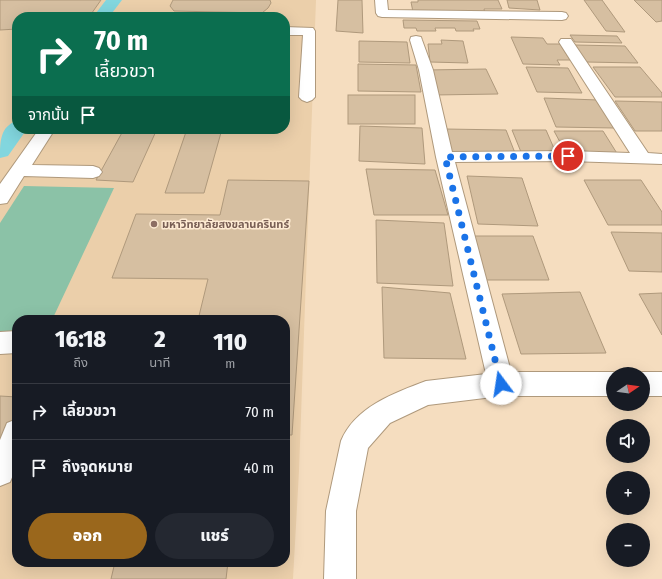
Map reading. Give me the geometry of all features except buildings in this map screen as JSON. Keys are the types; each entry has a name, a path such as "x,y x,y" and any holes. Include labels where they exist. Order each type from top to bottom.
{"street":[{"path":"381,0 382,13 562,16 555,5"},
{"path":"290,31 309,31 307,97"},
{"path":"416,40 426,70 445,157 501,384"},
{"path":"566,42 643,159"},
{"path":"0,198 44,134"},
{"path":"445,157 568,156 662,159"},
{"path":"19,170 93,172"},
{"path":"0,343 12,342"},
{"path":"340,579 340,511 355,441 381,414 426,393 501,384 606,384"},
{"path":"650,384 662,384"},
{"path":"0,472 12,444"}],"shaded area":[{"name":"มหาวิทยาลัยสงขลานครินทร์","path":"0,0 316,0 299,471 293,579 0,579"}],"green space":[{"path":"24,186 114,188 54,315 12,315 12,331 0,331 0,223"}],"waterway":[{"path":"105,12 114,0"},
{"path":"0,151 13,134"}],"place":[{"name":"มหาวิทยาลัยสงขลานครินทร์","path":"154,224"}],"route":[{"path":"501,384 445,157 568,156"}]}
